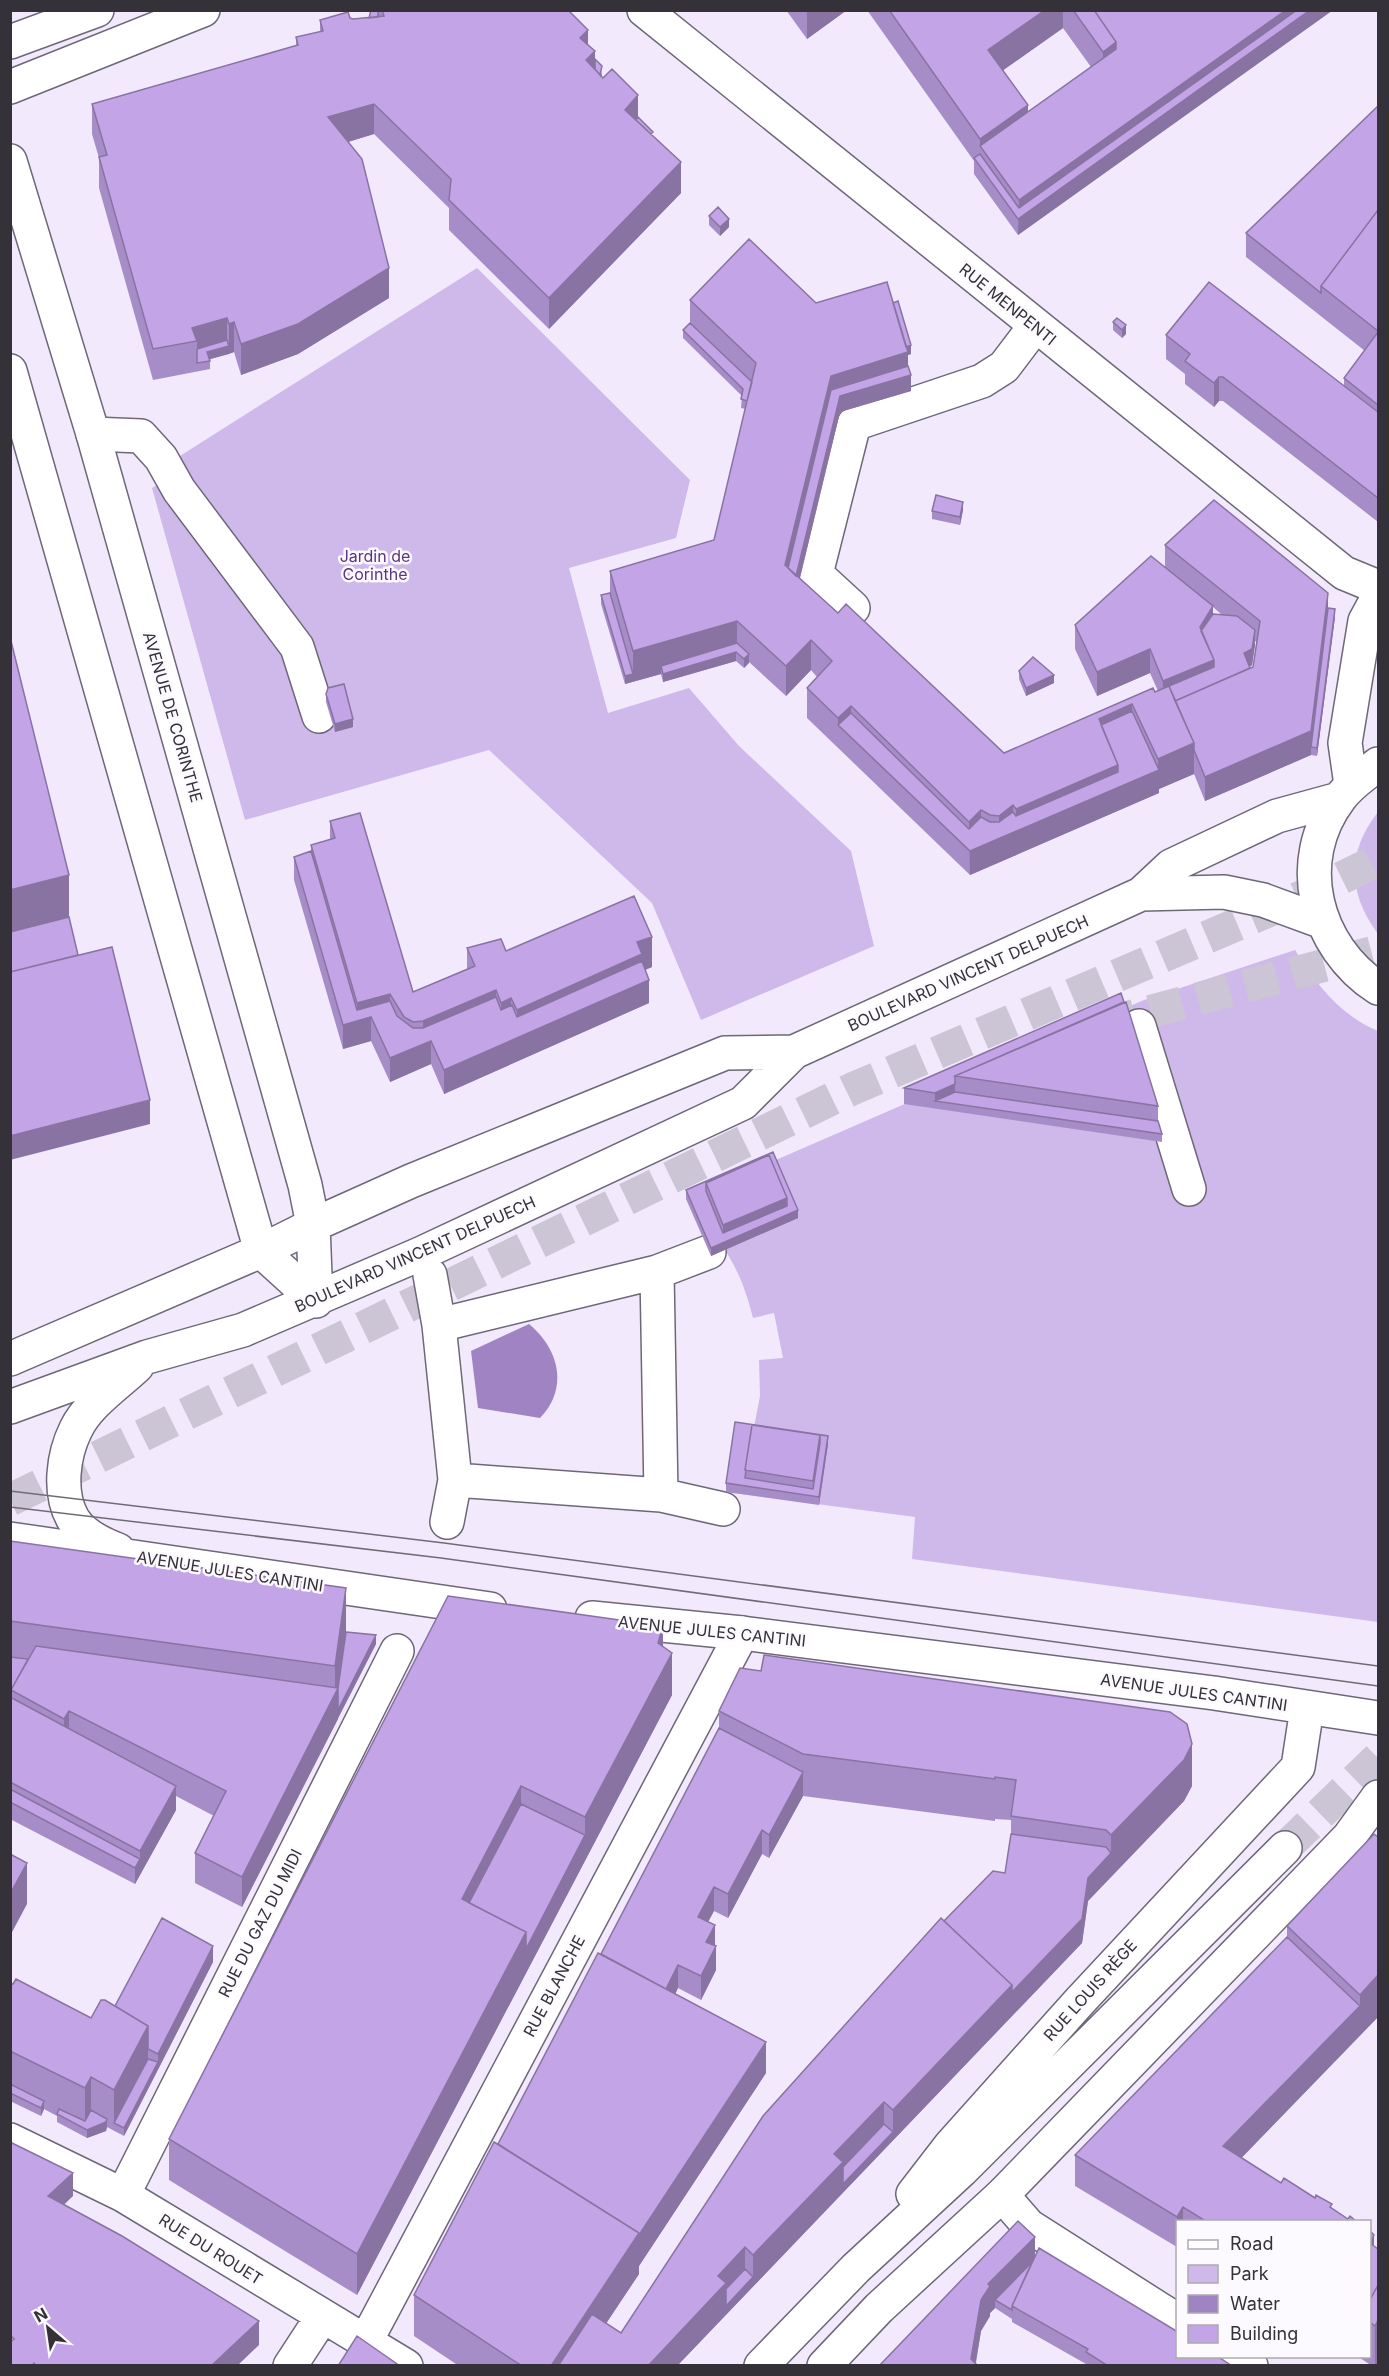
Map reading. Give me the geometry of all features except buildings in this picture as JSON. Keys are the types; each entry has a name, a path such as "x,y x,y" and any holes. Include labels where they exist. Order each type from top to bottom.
{"main road":[{"path":"10,42 97,10"},
{"path":"10,87 203,10"},
{"name":"RUE MENPENTI","path":"644,10 1344,573 1378,587"},
{"name":"AVENUE DE CORINTHE","path":"10,160 18,213 93,434 302,1173 313,1225 316,1301"},
{"path":"853,608 816,574 854,424 982,381 1004,367 1035,326"},
{"path":"10,370 261,1251 316,1301"},
{"path":"93,434 141,436 160,458 179,490 297,647 320,716"},
{"path":"1345,792 1345,743 1365,621 1378,597"},
{"path":"1378,764 1345,792 1323,828 1315,858 1315,891 1323,922 1338,952 1360,976 1378,988"},
{"name":"BOULEVARD VINCENT DELPUECH","path":"10,1407 147,1357 243,1330 316,1301 743,1103 794,1052 1142,894 1171,866 1277,816 1345,792"},
{"name":"BOULEVARD VINCENT DELPUECH","path":"1142,894 1224,892 1263,900 1323,922"},
{"path":"1139,1026 1189,1189"},
{"name":"BOULEVARD VINCENT DELPUECH","path":"10,1359 261,1251 411,1181 725,1053 794,1052"},
{"path":"439,1325 657,1272 710,1252"},
{"path":"657,1272 661,1495"},
{"path":"430,1275 439,1325 455,1480 447,1522"},
{"path":"131,1556 98,1542 73,1519 63,1486 65,1466 76,1429 91,1409 147,1357"},
{"path":"455,1480 661,1495 723,1509"},
{"name":"AVENUE JULES CANTINI","path":"10,1539 434,1602 516,1611"},
{"name":"AVENUE JULES CANTINI","path":"563,1616 742,1633 1223,1694 1378,1718"},
{"name":"RUE BLANCHE","path":"367,2339 742,1633"},
{"name":"RUE DU GAZ DU MIDI","path":"123,2195 397,1650"},
{"name":"RUE LOUIS RÈGE","path":"856,2268 950,2146 1078,2002 1298,1767 1306,1708"},
{"name":"RUE LOUIS RÈGE","path":"824,2366 879,2308 1002,2195 1349,1837 1378,1797"},
{"name":"RUE LOUIS RÈGE","path":"761,2366 856,2268 1292,1856 979,2186 879,2308"},
{"name":"RUE DU ROUET","path":"10,2140 123,2195 322,2317 367,2339 406,2366"},
{"path":"1002,2195 1029,2226 1176,2320"},
{"path":"290,2366 322,2317"}],"green space":[{"name":"Jardin de Corinthe","path":"477,268 690,480 676,538 569,568 608,713 689,688 739,746 851,851 874,946 701,1020 652,903 489,750 245,820 152,488 162,482 172,461"},
{"path":"1378,812 1378,934 1361,903 1356,888 1355,873 1360,843"},
{"path":"1295,950 1321,987 1341,1008 1352,1017 1378,1031 1378,1622 912,1559 915,1517 726,1492 735,1430 753,1432 760,1396 759,1360 783,1358 774,1313 753,1318 735,1267 686,1199 1144,1000"}],"water":[{"path":"529,1324 547,1345 557,1369 555,1394 549,1406 540,1418 478,1408 471,1351"}],"tunnel":[{"path":"10,1500 852,1089 1315,891 1378,860"},
{"path":"1103,1024 1378,951"},
{"path":"1285,1848 1378,1758"}],"tram line":[{"path":"10,1491 444,1543 1378,1666"},
{"path":"10,1507 441,1558 1378,1686"}]}
